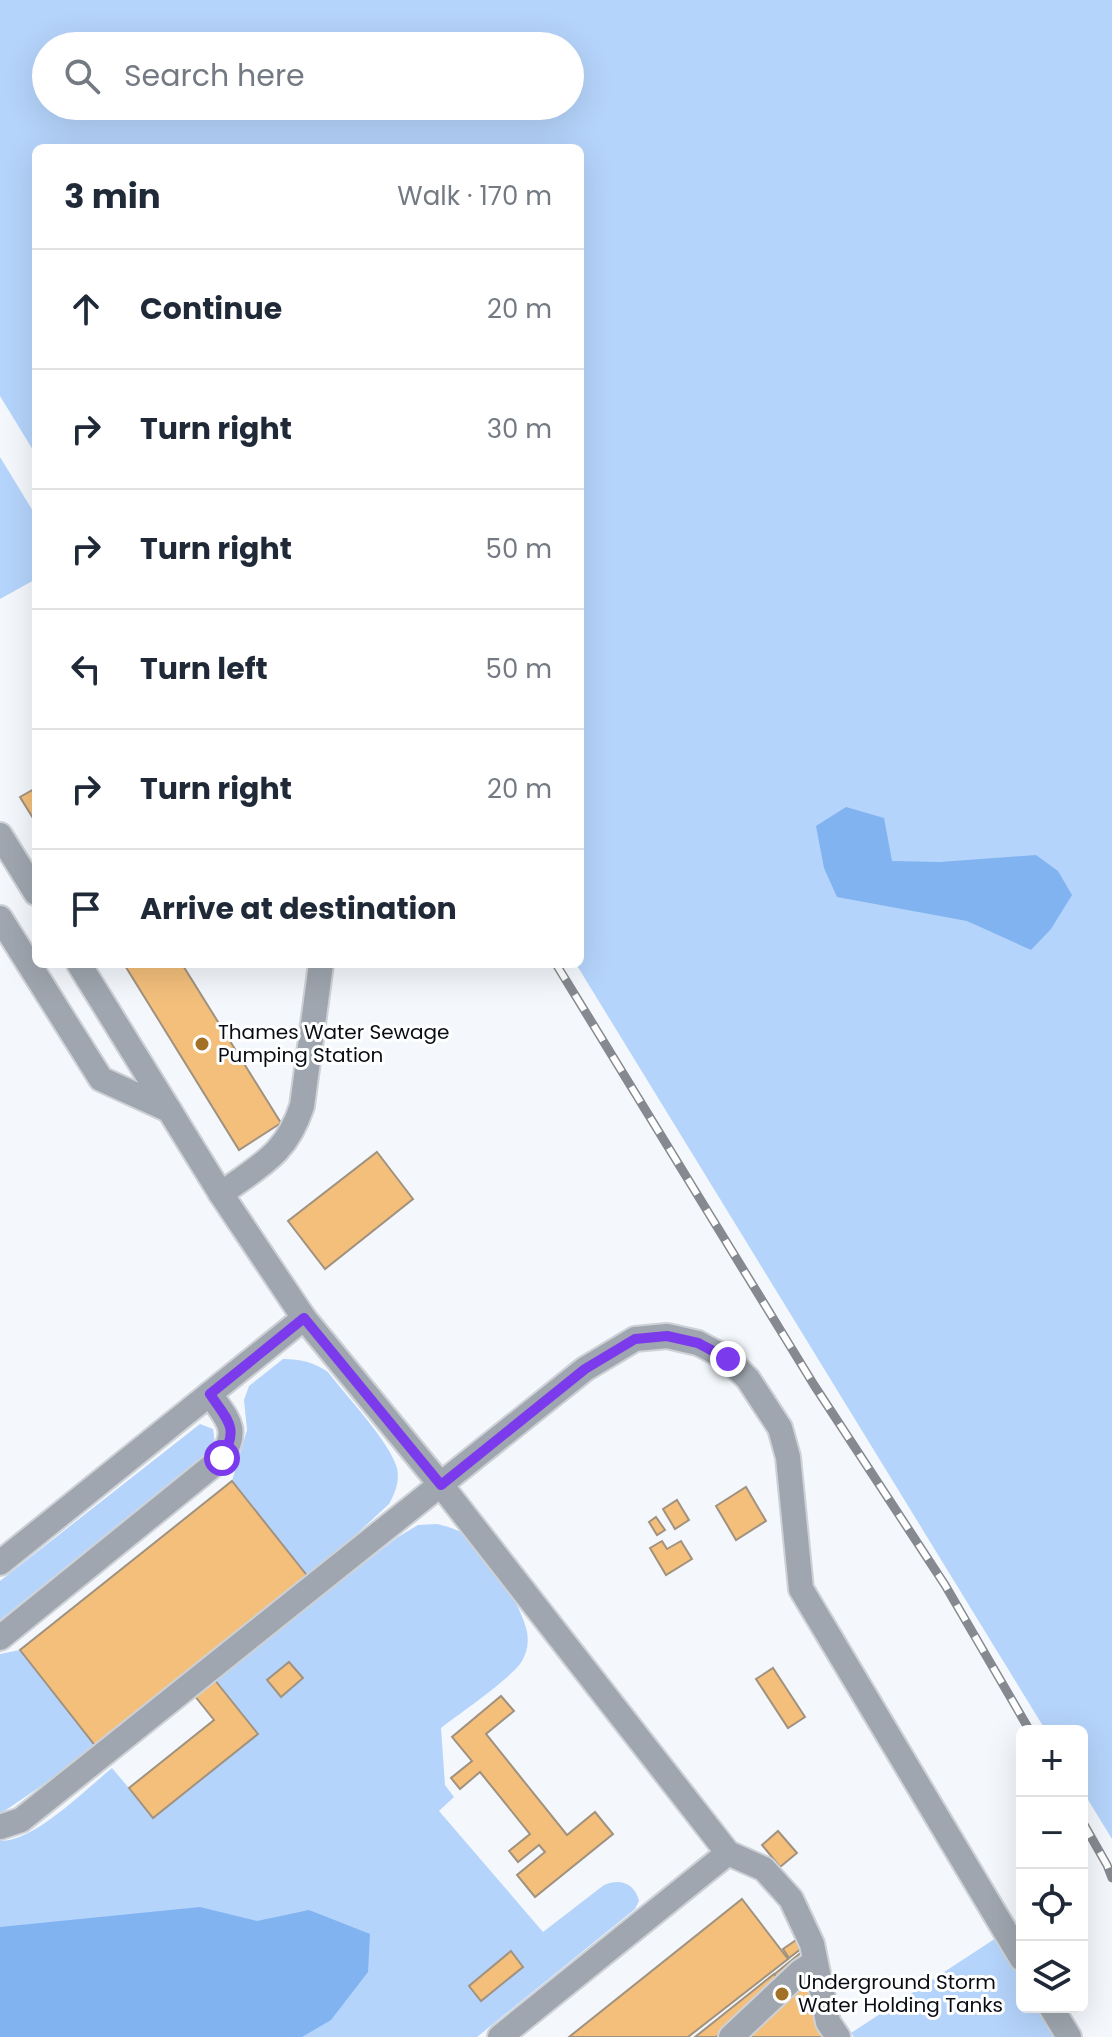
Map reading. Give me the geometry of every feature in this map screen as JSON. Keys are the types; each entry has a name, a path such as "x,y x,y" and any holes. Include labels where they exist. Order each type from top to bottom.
{"lane":[{"path":"0,835 32,887"},
{"path":"0,918 101,1079 169,1110"},
{"path":"81,968 221,1194 304,1318 441,1485 728,1853 764,1869 791,1899 812,1944 828,2022 838,2037"},
{"path":"221,1194 285,1145 295,1127 302,1106 320,968"},
{"path":"0,1563 304,1318"},
{"path":"0,1827 21,1820 585,1369 635,1339 667,1336 698,1343 728,1359 748,1379 780,1428 788,1457 801,1589 1016,1949"},
{"path":"0,1638 222,1458 231,1443 232,1428 210,1394"},
{"path":"500,2037 728,1853"},
{"path":"731,2037 801,1971 815,1962"},
{"path":"1055,2013 1069,2037"}],"shaded area":[{"path":"0,0 1112,0 1112,1839 1088,1800 1088,1725 1042,1725 578,968 584,968 584,144 32,144 32,448 0,396"},
{"path":"0,457 32,509 32,581 0,599"},
{"path":"846,807 884,818 892,861 940,862 1036,855 1058,871 1072,895 1051,929 1031,950 967,921 837,897 824,868 816,826"},
{"path":"283,1359 307,1362 328,1372 386,1445 398,1473 389,1504 309,1578 232,1481 247,1430 244,1400 249,1386"},
{"path":"200,1424 213,1429 215,1443 209,1451 0,1620 0,1581"},
{"path":"437,1524 462,1533 487,1557 519,1609 528,1640 517,1668 441,1728 445,1785 454,1797 439,1811 543,1932 610,1883 621,1882 634,1890 639,1901 635,1909 477,2037 0,2037 0,1841 14,1839 44,1824 112,1768 154,1818 257,1734 214,1679 398,1537 418,1525"},
{"path":"20,1650 97,1748 0,1814 0,1654"},
{"path":"200,1907 257,1921 309,1910 370,1934 368,1972 331,2020 302,2037 0,2037 0,1927"},
{"path":"996,1938 1016,1971 1016,2013 1041,2013 1055,2037 854,2037 851,2033"}],"building":[{"path":"32,790 32,816 20,797"},
{"name":"Thames Water Sewage Pumping Station","path":"126,968 184,968 281,1123 239,1150"},
{"path":"377,1152 413,1199 325,1269 288,1221"},
{"path":"232,1481 309,1578 97,1748 20,1650"},
{"path":"746,1487 766,1521 736,1540 716,1506"},
{"path":"677,1500 689,1520 675,1529 663,1509"},
{"path":"656,1517 665,1530 657,1535 649,1522"},
{"path":"662,1541 667,1549 681,1541 692,1559 666,1575 650,1548"},
{"path":"289,1662 303,1678 281,1697 267,1680"},
{"path":"773,1668 805,1717 788,1728 756,1679"},
{"path":"214,1679 258,1734 153,1818 129,1788 214,1720 194,1695"},
{"path":"501,1696 514,1711 486,1734 567,1835 595,1812 613,1834 535,1897 517,1875 545,1852 539,1845 518,1862 509,1851 530,1834 480,1772 460,1789 451,1778 472,1761 452,1737"},
{"path":"778,1831 797,1853 780,1867 762,1845"},
{"path":"742,1899 788,1959 688,2037 569,2037"},
{"path":"796,1940 802,1948 789,1958 783,1949"},
{"path":"511,1951 523,1967 481,2001 469,1986"},
{"name":"Underground Storm Water Holding Tanks","path":"803,1951 826,2037 697,2037"},
{"path":"774,1974 782,1985 716,2037 695,2037"}],"railway":[{"path":"558,968 814,1385 945,1585 1027,1725"},
{"path":"1088,1832 1112,1878"}],"place":[{"name":"Thames Water Sewage Pumping Station","path":"202,1044"},
{"name":"Underground Storm Water Holding Tanks","path":"782,1994"}],"route":[{"path":"222,1458 231,1443 232,1428 210,1394 304,1318 441,1485 585,1369 635,1339 667,1336 698,1343 728,1359"}]}
